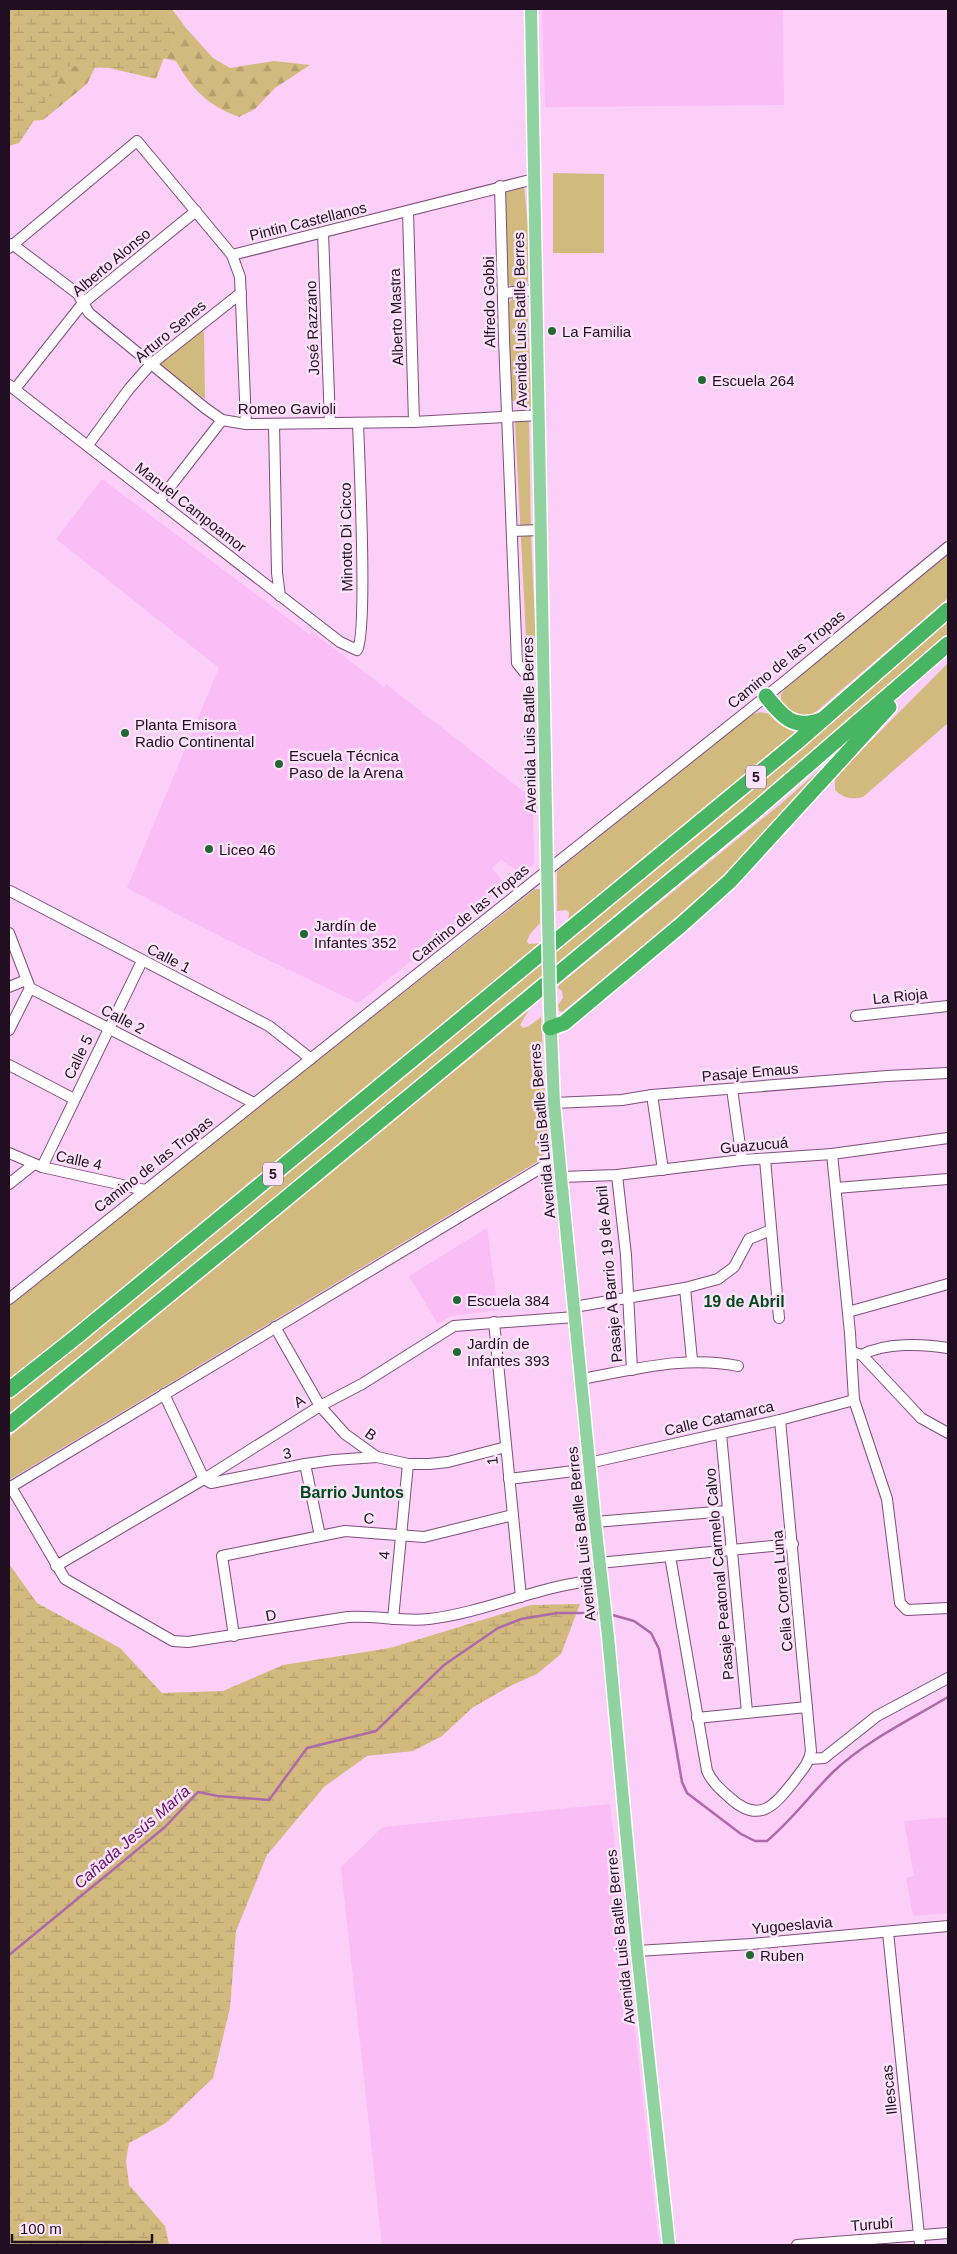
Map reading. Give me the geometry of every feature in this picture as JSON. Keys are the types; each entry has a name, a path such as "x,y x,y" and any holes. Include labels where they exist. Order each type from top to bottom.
{"highway":[{"name":"5","path":"9,1390 76,1338 825,718 948,610"},
{"name":"5","path":"9,1425 182,1285 742,822 948,644"},
{"path":"550,1028 564,1023 681,925 730,881 853,747 926,663"},
{"path":"766,696 778,711 793,722 805,724 825,718"}],"main road":[{"name":"Avenida Luis Batlle Berres","path":"531,9 550,1028 554,1103 589,1466 608,1636 637,1951 669,2245"}],"street":[{"path":"10,246 137,141 232,255 240,277 246,424"},
{"name":"Pintin Castellanos","path":"232,255 408,212 500,186 534,179"},
{"name":"Alfredo Gobbi","path":"500,186 507,417 518,663 525,673 544,674"},
{"name":"Alberto Alonso","path":"12,387 83,303 196,212"},
{"name":"Alberto Mastra","path":"408,212 414,422"},
{"name":"José Razzano","path":"323,233 330,422"},
{"name":"Romeo Gavioli","path":"10,246 78,294 89,313 150,365 222,420 246,424 358,423 539,415"},
{"path":"504,292 536,290"},
{"name":"Arturo Senes","path":"88,446 150,365 241,293"},
{"name":"Manuel Campoamor","path":"12,387 340,642 357,650"},
{"path":"159,501 222,420"},
{"name":"Minotto Di Cicco","path":"357,650 360,646 361,626 362,512 358,423"},
{"path":"274,424 277,573 280,596"},
{"path":"512,531 542,530"},
{"name":"Camino de las Tropas","path":"9,1299 766,696 948,547"},
{"name":"Calle 1","path":"9,890 269,1026 311,1059"},
{"path":"9,934 28,984 9,1030"},
{"name":"Calle 5","path":"9,1184 38,1166 74,1099 142,961"},
{"path":"9,987 28,984"},
{"name":"Calle 2","path":"28,984 109,1029 254,1103"},
{"name":"La Rioja","path":"856,1016 948,1006"},
{"path":"9,1065 74,1099"},
{"name":"Pasaje Emaus","path":"554,1103 622,1100 652,1095 887,1076 948,1073"},
{"path":"732,1089 742,1160"},
{"path":"652,1095 663,1170"},
{"name":"Guazucuá","path":"561,1177 616,1175 742,1160 832,1154 948,1138"},
{"name":"Calle 4","path":"9,1153 38,1166 145,1190"},
{"path":"832,1154 848,1312 857,1354 854,1400 888,1499 900,1603 904,1609 948,1608"},
{"path":"10,1487 275,1327 396,1257 559,1157"},
{"path":"765,1159 780,1318"},
{"name":"Pasaje A Barrio 19 de Abril","path":"616,1175 628,1297 632,1370"},
{"path":"836,1188 948,1179"},
{"name":"A","path":"56,1566 204,1479 320,1406 362,1384 454,1326 575,1312 628,1297 685,1288 718,1279 730,1272 749,1239 771,1230"},
{"path":"848,1312 948,1284"},
{"path":"685,1288 692,1360"},
{"name":"1","path":"494,1322 521,1597"},
{"name":"B","path":"275,1327 320,1406 345,1434 377,1457 408,1464 448,1462 506,1447"},
{"path":"857,1354 892,1347 948,1348"},
{"path":"857,1354 921,1418 948,1433"},
{"path":"581,1379 692,1360 719,1362 738,1366"},
{"path":"164,1394 204,1479"},
{"name":"Calle Catamarca","path":"509,1479 589,1466 780,1420 854,1400"},
{"name":"Celia Correa Luna","path":"780,1420 793,1544 811,1751 810,1759"},
{"name":"Pasaje Peatonal Carmelo Calvo","path":"721,1434 747,1712"},
{"name":"3","path":"204,1479 211,1483 305,1464 377,1457"},
{"path":"305,1464 320,1536"},
{"name":"4","path":"393,1618 408,1464"},
{"name":"D","path":"10,1487 65,1579 173,1641 188,1642 234,1636 367,1615 430,1619 576,1582 601,1580"},
{"path":"595,1522 727,1511"},
{"name":"C","path":"234,1636 222,1556 345,1531 424,1537 513,1515"},
{"path":"599,1563 793,1544"},
{"path":"670,1556 707,1771 711,1779 745,1810 764,1810 775,1804 810,1759 824,1758 877,1716 948,1678"},
{"path":"697,1718 807,1707"},
{"name":"Yugoeslavia","path":"637,1951 948,1926"},
{"name":"Illescas","path":"888,1932 920,2241"},
{"name":"Turubí","path":"797,2245 920,2241 948,2233"}],"shaded area":[{"path":"542,9 783,9 784,105 545,107"},
{"path":"102,479 309,634 312,632 384,687 386,684 533,799 534,864 523,875 501,860 492,868 506,886 358,1003 225,939 127,888 219,668 56,539"},
{"path":"487,1228 498,1310 451,1316 438,1324 409,1276"},
{"path":"610,1804 659,2245 382,2245 341,1867 383,1827"},
{"path":"948,1817 948,1913 913,1916 906,1878 914,1876 904,1821"}],"green space":[{"path":"9,9 172,9 213,58 230,68 274,61 310,65 275,88 255,109 239,117 218,107 202,96 176,61 118,49 101,55 87,84 43,120 10,122"},
{"path":"9,9 157,9 175,28 156,79 109,68 62,66 48,99 19,143 9,146"},
{"path":"553,173 604,174 604,253 553,253"},
{"path":"524,186 529,235 528,284 514,287 507,284 505,193 508,190"},
{"path":"524,294 527,299 532,407 519,408 509,396 507,305 513,298"},
{"path":"202,331 204,332 205,399 160,368 159,365"},
{"path":"529,420 531,536 537,668 534,668 527,656 515,422"},
{"path":"948,555 948,598 811,716 802,720 781,705 781,694 790,683"},
{"path":"948,616 948,636 789,776 9,1416 9,1397 166,1269"},
{"path":"948,663 948,723 863,797 848,798 838,793 835,790 835,780 839,773"},
{"path":"760,712 771,714 800,728 673,836 568,921 569,912 566,910 557,911 557,871 751,715"},
{"path":"843,749 727,875 687,911 562,1012 559,1011 558,1005 563,998 562,991 558,988 559,985 783,802"},
{"path":"535,889 541,889 540,923 530,934 527,941 529,944 540,943 364,1091 9,1381 9,1304"},
{"path":"529,1010 520,1025 523,1028 529,1026 541,1017 548,1145 546,1152 537,1162 9,1480 9,1437"},
{"path":"9,1564 37,1603 120,1648 162,1693 223,1691 283,1665 390,1648 531,1605 580,1604 561,1654 537,1674 510,1686 472,1708 442,1736 413,1751 367,1756 324,1787 267,1855 236,1931 230,2008 213,2078 166,2123 129,2143 126,2161 129,2185 165,2226 169,2245 9,2245"}],"waterway":[{"name":"Cañada Jesús María","path":"9,1955 165,1827 198,1792 218,1796 269,1800 307,1748 376,1731 444,1665 498,1628 521,1619 557,1613 601,1613"},
{"name":"Cañada Jesús María","path":"609,1614 634,1621 651,1633 659,1649 682,1782 687,1793 741,1834 755,1841 767,1841 785,1825 845,1761 888,1732 948,1697"}],"place":[{"name":"La Familia","path":"552,331"},
{"name":"Escuela 264","path":"702,380"},
{"name":"Planta Emisora Radio Continental","path":"125,733"},
{"name":"Escuela Técnica Paso de la Arena","path":"279,764"},
{"name":"Liceo 46","path":"209,849"},
{"name":"Jardín de Infantes 352","path":"304,934"},
{"name":"Escuela 384","path":"457,1300"},
{"name":"Jardín de Infantes 393","path":"457,1352"},
{"name":"Ruben","path":"750,1955"}],"district":[{"name":"19 de Abril","path":"744,1301"},
{"name":"Barrio Juntos","path":"352,1492"}]}
